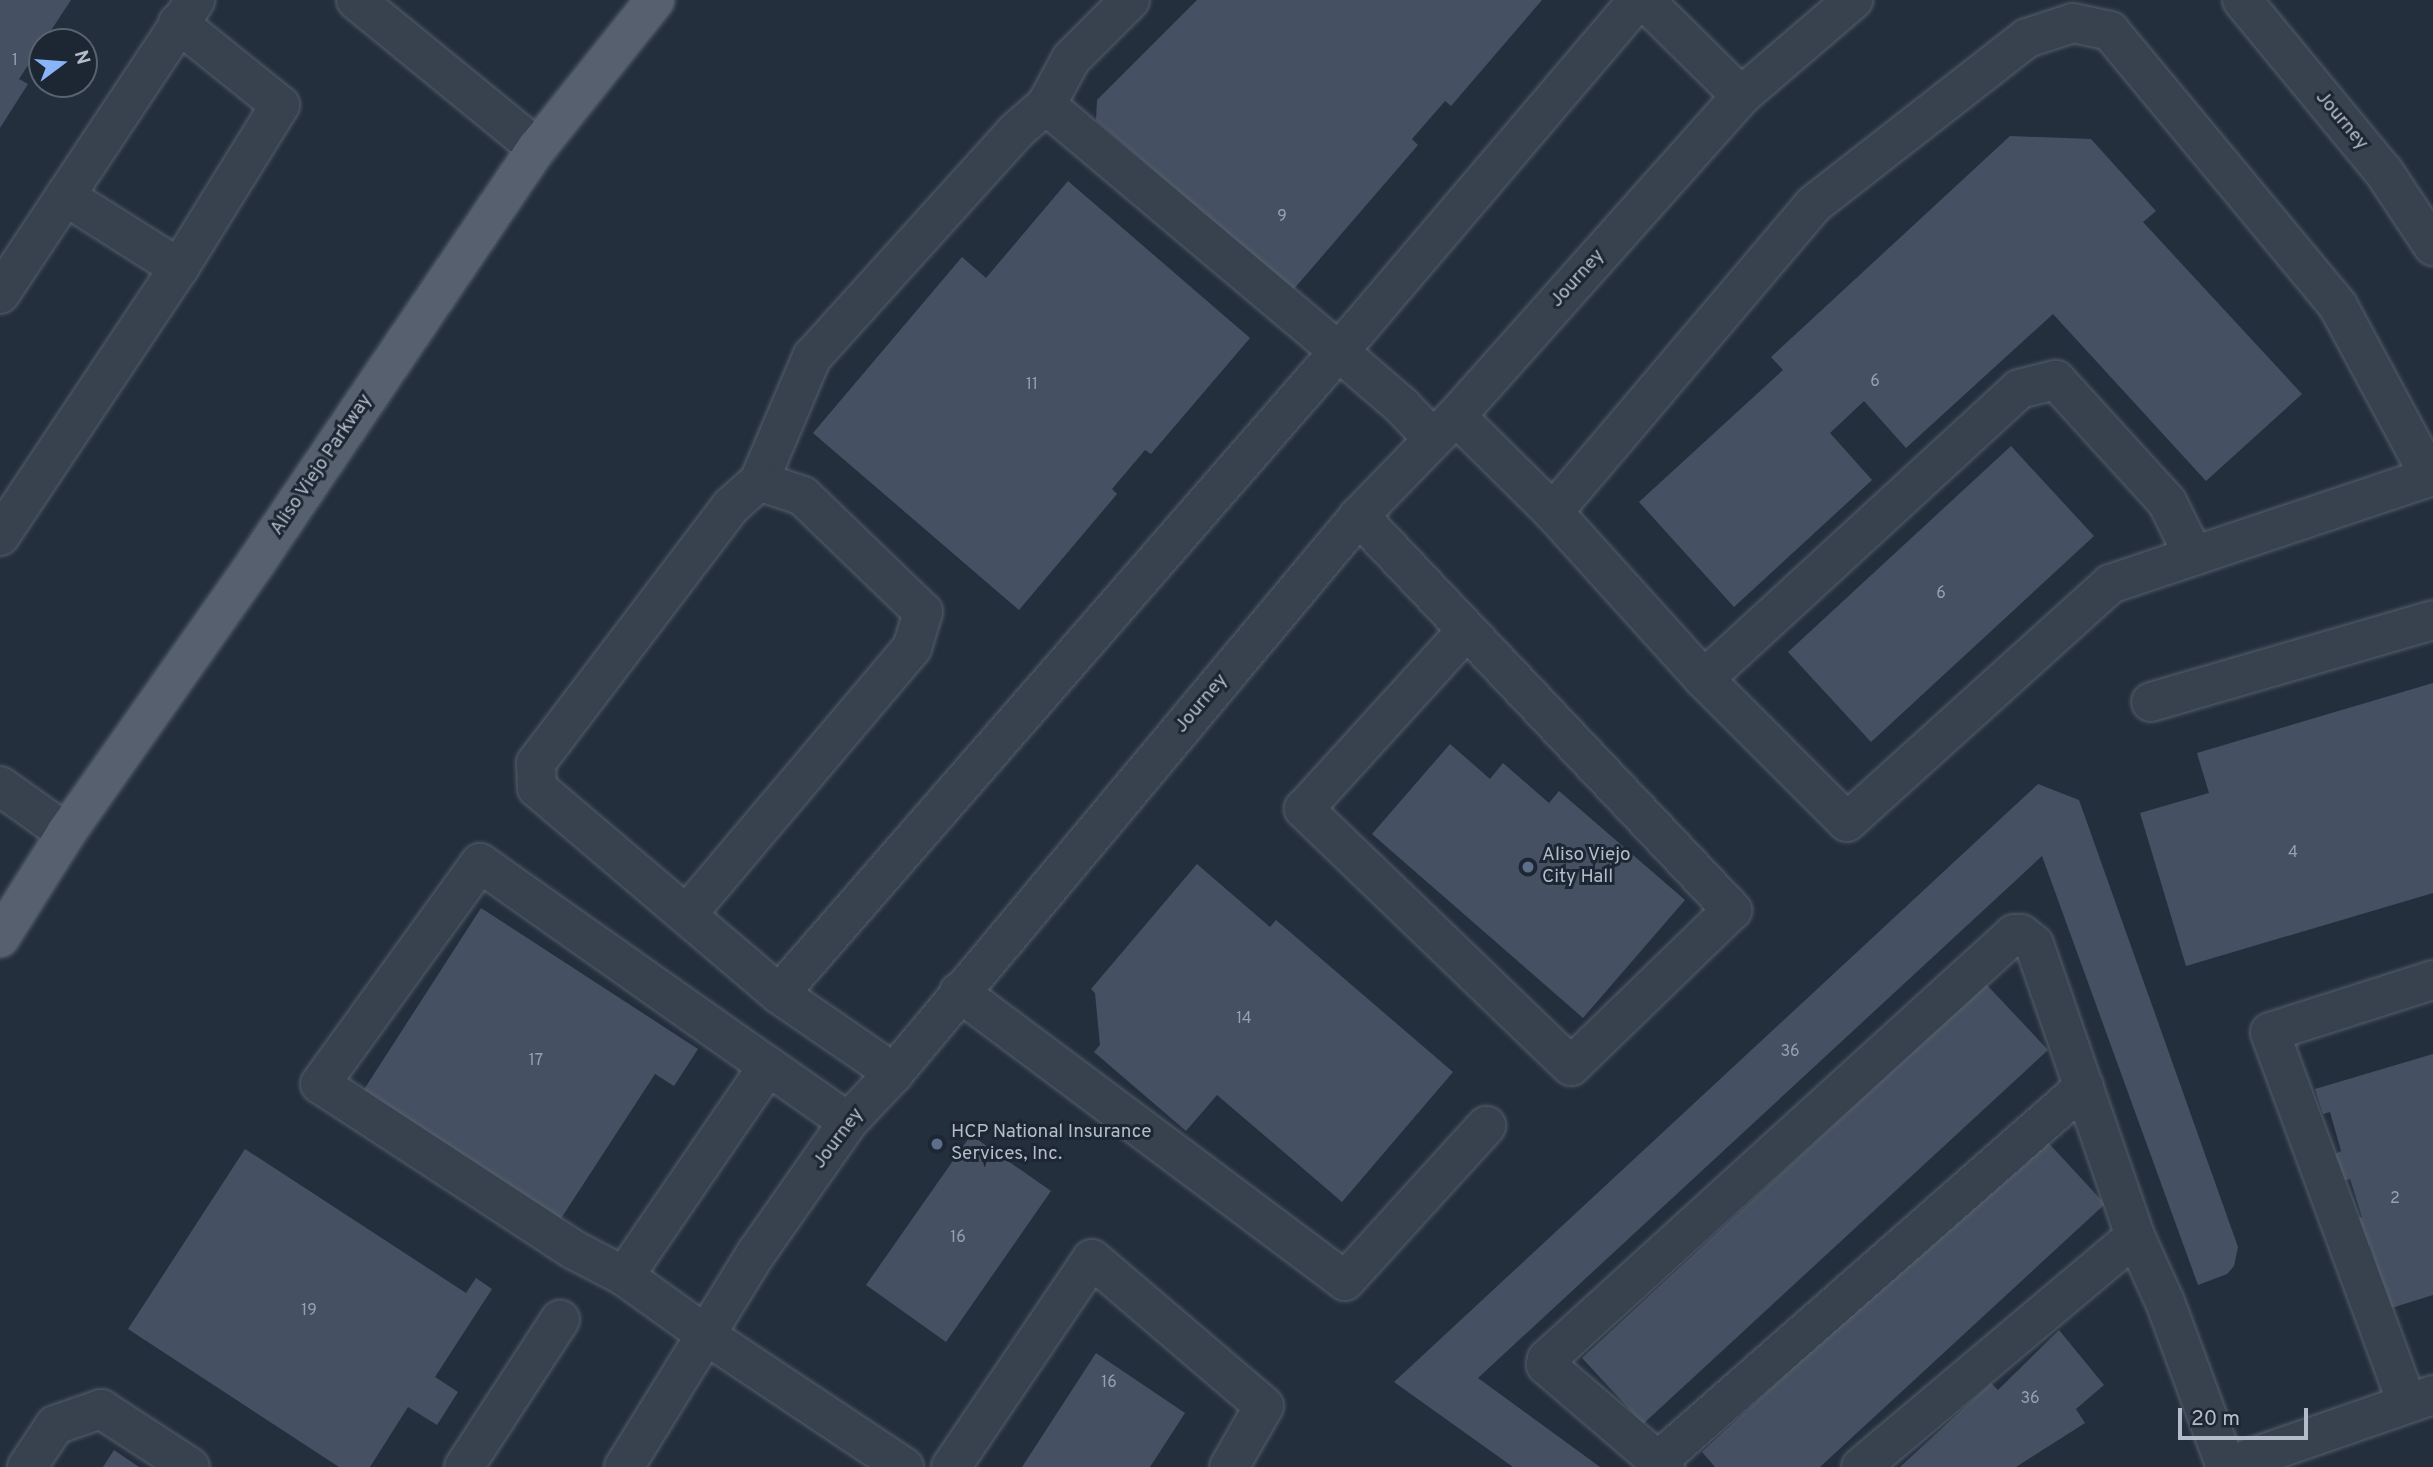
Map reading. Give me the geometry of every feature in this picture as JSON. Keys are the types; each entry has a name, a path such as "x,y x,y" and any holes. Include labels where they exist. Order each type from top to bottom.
{"main road":[{"name":"Aliso Viejo Parkway","path":"0,938 66,833 257,562 537,148 655,0"}],"street":[{"path":"356,0 537,148"},
{"path":"894,1073 779,994 537,788 536,762 732,506 760,481 812,357 1015,132 1046,105 1071,59 1130,0"},
{"path":"779,994 1638,0"},
{"path":"1644,0 1741,96"},
{"name":"Journey","path":"624,1467 757,1252 848,1122 894,1073 1359,516 1445,428 1741,96 1853,0"},
{"name":"Journey","path":"2242,0 2384,172 2433,246"},
{"path":"0,293 187,12 280,105 179,268 0,537"},
{"path":"1046,105 1402,406 1445,428 1553,512 1704,679 1847,822 2110,584 2432,476 2338,306 2110,31 2073,23 2027,38 1813,205 1553,512"},
{"path":"65,195 179,268"},
{"path":"1704,679 2019,389 2056,380 2167,502 2194,556"},
{"path":"687,914 912,648 923,612 803,496 760,481"},
{"path":"1359,516 1467,630 1732,910 1571,1066 1304,809 1467,630"},
{"path":"2151,702 2433,620"},
{"path":"0,786 66,833"},
{"path":"848,1122 480,863 320,1084 574,1250 624,1276 706,1335 904,1467"},
{"path":"2084,1087 1661,1464 1546,1365 1547,1359 2014,934 2026,935 2035,944 2084,1087 2135,1236 2165,1302 2226,1467 2420,1399 2270,1032 2433,980"},
{"path":"959,992 1345,1281 1486,1126"},
{"path":"624,1276 768,1066"},
{"path":"1861,1467 2135,1236"},
{"path":"951,1467 1092,1259 1265,1406 1229,1467"},
{"path":"464,1467 560,1320"},
{"path":"27,1467 55,1425 101,1409 190,1467"}],"building":[{"path":"0,0 71,0 53,28 28,28 28,65 19,79 28,84 0,128"},
{"path":"1197,0 1542,0 1451,106 1445,101 1412,139 1418,145 1293,290 1096,120 1097,100"},
{"path":"2010,136 2091,139 2156,211 2143,222 2302,394 2206,481 2053,314 1906,448 1864,401 1830,433 1872,480 1734,607 1639,502 1783,370 1771,357"},
{"path":"1068,181 1250,338 1151,454 1145,450 1112,489 1117,494 1019,610 813,433 962,257 986,278"},
{"path":"2011,446 2094,536 1871,742 1788,652"},
{"path":"2433,683 2433,893 2186,966 2140,813 2209,793 2197,753"},
{"name":"Aliso Viejo City Hall","path":"1450,744 1490,779 1503,763 1549,803 1559,791 1685,900 1583,1018 1372,834"},
{"path":"2038,784 2079,800 2238,1247 2234,1266 2227,1274 2198,1285 2042,856 1478,1378 1600,1467 1513,1467 1394,1382"},
{"path":"1197,864 1270,927 1276,920 1453,1072 1342,1202 1217,1095 1186,1131 1094,1052 1100,1045 1095,993 1091,989"},
{"path":"481,908 698,1049 674,1086 655,1074 560,1220 363,1091"},
{"path":"1986,984 2048,1050 1643,1424 1582,1358"},
{"path":"2433,1054 2433,1295 2385,1310 2382,1286 2370,1245 2361,1247 2354,1220 2362,1217 2350,1179 2342,1181 2335,1154 2341,1151 2330,1112 2323,1114 2315,1089"},
{"path":"971,1135 1051,1191 946,1342 866,1285"},
{"path":"2043,1137 2105,1204 1820,1467 1715,1467 1702,1452"},
{"path":"245,1149 466,1293 476,1278 492,1289 435,1377 458,1392 437,1425 408,1407 370,1467 339,1467 128,1329"},
{"path":"2059,1330 2104,1385 2076,1409 2085,1423 2016,1467 1900,1467 1991,1383 1998,1390"},
{"path":"1096,1353 1185,1413 1150,1467 1022,1467"},
{"path":"114,1450 139,1467 103,1467"}],"place":[{"name":"Aliso Viejo City Hall","path":"1528,867"},
{"name":"HCP National Insurance Services, Inc.","path":"937,1144"}]}
